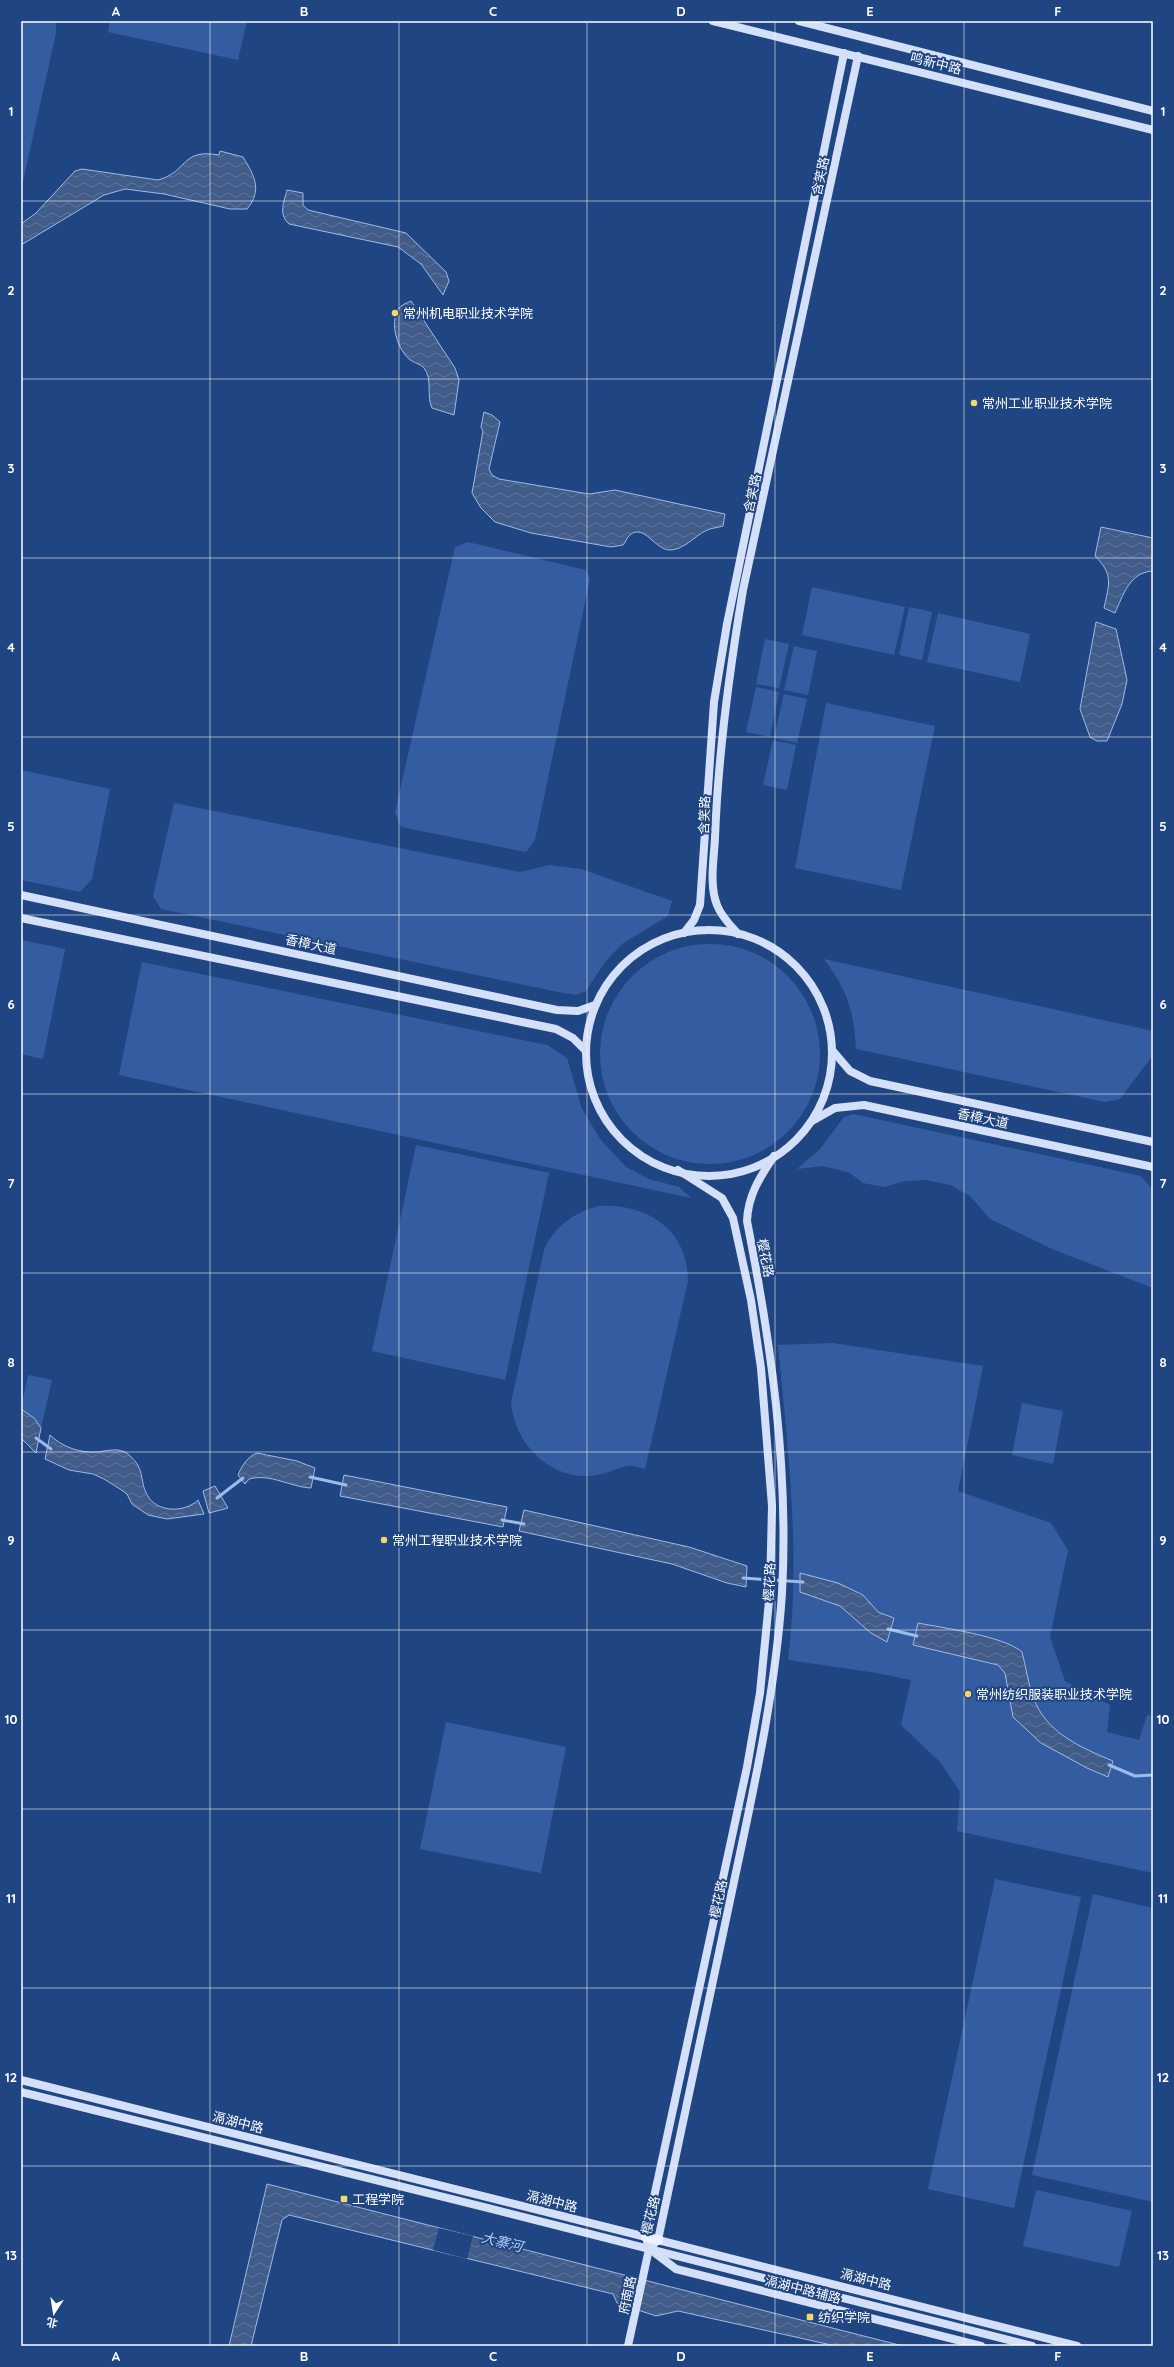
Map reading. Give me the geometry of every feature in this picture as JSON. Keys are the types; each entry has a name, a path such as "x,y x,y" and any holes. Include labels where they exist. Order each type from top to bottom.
{"main road":[{"name":"滆湖中路","path":"646,2237 658,2240"}],"street":[{"name":"鸣新中路","path":"713,21 1153,130"},
{"name":"鸣新中路","path":"799,21 1153,111"},
{"name":"含笑路","path":"684,933 694,920 700,905 714,702 727,624 844,53"},
{"name":"含笑路","path":"738,934 725,920 716,904 713,881 718,767 728,675 743,590 858,56"},
{"name":"香樟大道","path":"21,895 557,1010 578,1011 595,1006"},
{"path":"21,918 556,1029 573,1038 586,1051"},
{"path":"713,930 738,934 749,936 779,951 797,966 810,982 822,1002 831,1035 832,1050 828,1086 820,1108 804,1131 786,1149 761,1164 736,1173 712,1176 692,1174 664,1167 643,1156 621,1138 608,1123 600,1109 589,1080 586,1051 589,1026 595,1006 610,979 637,953 656,942 684,933 713,930"},
{"name":"香樟大道","path":"832,1050 850,1071 870,1082 1153,1142"},
{"name":"香樟大道","path":"811,1121 836,1108 864,1105 1153,1167"},
{"name":"樱花路","path":"649,2249 658,2240 762,1744 772,1684 782,1591 783,1567 780,1450 772,1367 747,1221 748,1204 754,1188 774,1156"},
{"name":"樱花路","path":"649,2249 646,2237 747,1767 760,1693 771,1567 772,1506 761,1368 751,1300 733,1218 722,1198 678,1170"},
{"name":"滆湖中路","path":"21,2080 646,2237"},
{"name":"滆湖中路","path":"21,2092 1032,2346"},
{"name":"滆湖中路","path":"658,2240 1077,2346"},
{"name":"府南路","path":"628,2346 649,2249"},
{"name":"滆湖中路辅路","path":"649,2249 676,2269 981,2346"}],"shaded area":[{"path":"21,21 56,23 56,33 21,190"},
{"path":"110,21 247,21 238,60 108,32"},
{"path":"468,542 586,570 590,579 535,840 526,852 401,827 395,812 455,547"},
{"path":"812,587 905,607 894,655 802,635"},
{"path":"909,607 932,612 922,660 899,655"},
{"path":"938,613 1030,634 1020,682 927,662"},
{"path":"765,639 789,644 779,688 756,684"},
{"path":"794,646 817,651 808,695 784,690"},
{"path":"756,687 779,692 770,737 746,732"},
{"path":"784,694 807,699 797,743 774,738"},
{"path":"826,703 935,726 901,890 795,868"},
{"path":"773,740 796,745 787,790 763,785"},
{"path":"21,770 110,789 92,879 80,892 21,880"},
{"path":"174,803 520,872 549,865 581,869 672,901 668,916 622,944 605,962 586,991 576,995 563,993 161,909 153,896"},
{"path":"21,940 65,949 43,1059 21,1054"},
{"path":"710,944 731,946 752,952 780,969 788,976 807,1002 812,1012 818,1033 820,1054 818,1075 812,1096 795,1124 788,1132 762,1151 752,1156 731,1162 710,1164 689,1162 668,1156 640,1139 632,1132 613,1106 608,1096 602,1075 600,1054 602,1033 608,1012 625,984 632,976 658,957 668,952 689,946"},
{"path":"824,959 1153,1031 1153,1055 1120,1099 1105,1102 856,1049 853,1023 848,1001 832,970"},
{"path":"142,962 547,1045 567,1058 582,1109 600,1139 626,1167 649,1179 679,1187 691,1198 119,1075"},
{"path":"853,1114 1141,1176 1153,1190 1153,1288 1052,1249 990,1219 970,1196 950,1185 925,1180 905,1181 884,1187 863,1183 850,1173 823,1166 797,1169 820,1149 844,1117"},
{"path":"416,1145 549,1173 505,1380 372,1351"},
{"path":"598,1206 615,1206 632,1209 647,1214 661,1222 672,1233 681,1246 686,1262 688,1281 645,1469 627,1466 603,1474 588,1476 573,1475 559,1471 536,1455 526,1444 519,1431 514,1418 511,1403 544,1250 553,1234 565,1222 580,1213"},
{"path":"833,1343 983,1366 958,1491 1051,1523 1068,1550 1050,1637 1065,1681 1110,1705 1107,1732 1139,1740 1147,1715 1153,1716 1153,1873 957,1831 960,1792 941,1763 901,1725 911,1680 877,1673 788,1660 792,1621 793,1582 792,1502 778,1345"},
{"path":"28,1375 52,1380 41,1428 34,1418 21,1409"},
{"path":"1022,1403 1063,1411 1053,1464 1012,1455"},
{"path":"446,1722 566,1747 541,1873 420,1849"},
{"path":"995,1879 1081,1897 1014,2208 928,2189"},
{"path":"1093,1894 1153,1908 1153,2202 1032,2175"},
{"path":"1036,2190 1132,2211 1119,2267 1023,2246"}],"water":[{"path":"220,151 243,157 251,170 256,189 252,202 247,209 230,209 164,194 125,189 104,195 21,245 21,224 36,213 75,171 82,169 158,180 175,172 191,158 198,155 207,154 219,155"},
{"path":"287,190 303,193 303,205 308,210 406,233 446,272 449,281 443,295 421,264 398,247 289,224 283,212 283,203"},
{"path":"411,301 455,368 459,380 454,415 432,408 429,398 429,382 427,372 423,367 408,358 398,342 395,328 396,315 399,308"},
{"path":"484,412 492,415 500,422 489,469 492,475 499,479 589,494 615,490 725,514 723,526 707,530 684,546 670,550 659,546 645,534 640,532 635,532 630,535 623,545 611,547 531,533 495,522 481,508 472,493 483,431 481,427"},
{"path":"1101,527 1153,538 1153,571 1138,575 1133,580 1124,592 1115,613 1104,608 1108,586 1108,574 1095,556"},
{"path":"1096,622 1116,629 1127,680 1122,704 1107,741 1097,741 1090,737 1080,709"},
{"path":"21,1409 34,1418 41,1428 36,1453 21,1438"},
{"path":"50,1435 63,1445 80,1451 96,1452 120,1450 125,1452 135,1460 146,1492 154,1503 166,1508 180,1509 193,1504 198,1500 204,1514 167,1519 148,1515 132,1504 127,1494 104,1479 93,1474 69,1470 45,1459"},
{"path":"257,1453 297,1461 315,1468 311,1488 265,1478 249,1479 245,1484 238,1475 245,1462"},
{"path":"344,1475 507,1507 503,1527 340,1496"},
{"path":"215,1486 228,1508 209,1513 203,1491"},
{"path":"524,1510 689,1547 747,1566 746,1587 727,1583 672,1564 519,1531"},
{"path":"800,1573 838,1583 863,1595 878,1612 894,1618 887,1642 871,1633 840,1606 800,1592"},
{"path":"918,1623 988,1637 1002,1641 1022,1652 1031,1692 1039,1710 1055,1729 1066,1737 1088,1750 1113,1761 1108,1777 1087,1768 1041,1743 1013,1717 1005,1673 998,1665 913,1645"},
{"path":"267,2184 903,2346 836,2346 678,2311 656,2316 617,2303 613,2294 289,2215 282,2220 251,2346 229,2346"}],"pier":[{"path":"439,2228 473,2236 467,2259 433,2250"}],"waterway":[{"path":"36,1438 51,1449"},
{"path":"310,1477 346,1485"},
{"path":"217,1498 243,1478"},
{"path":"502,1520 524,1524"},
{"path":"743,1578 803,1582"},
{"path":"888,1629 917,1636"},
{"path":"1109,1765 1135,1776 1153,1775"}],"place":[{"name":"常州机电职业技术学院","path":"395,313"},
{"name":"常州工业职业技术学院","path":"974,403"},
{"name":"常州工程职业技术学院","path":"384,1540"},
{"name":"常州纺织服装职业技术学院","path":"968,1694"},
{"name":"工程学院","path":"344,2199"},
{"name":"纺织学院","path":"810,2317"}],"water label":[{"name":"大寨河","path":"502,2242"}]}
